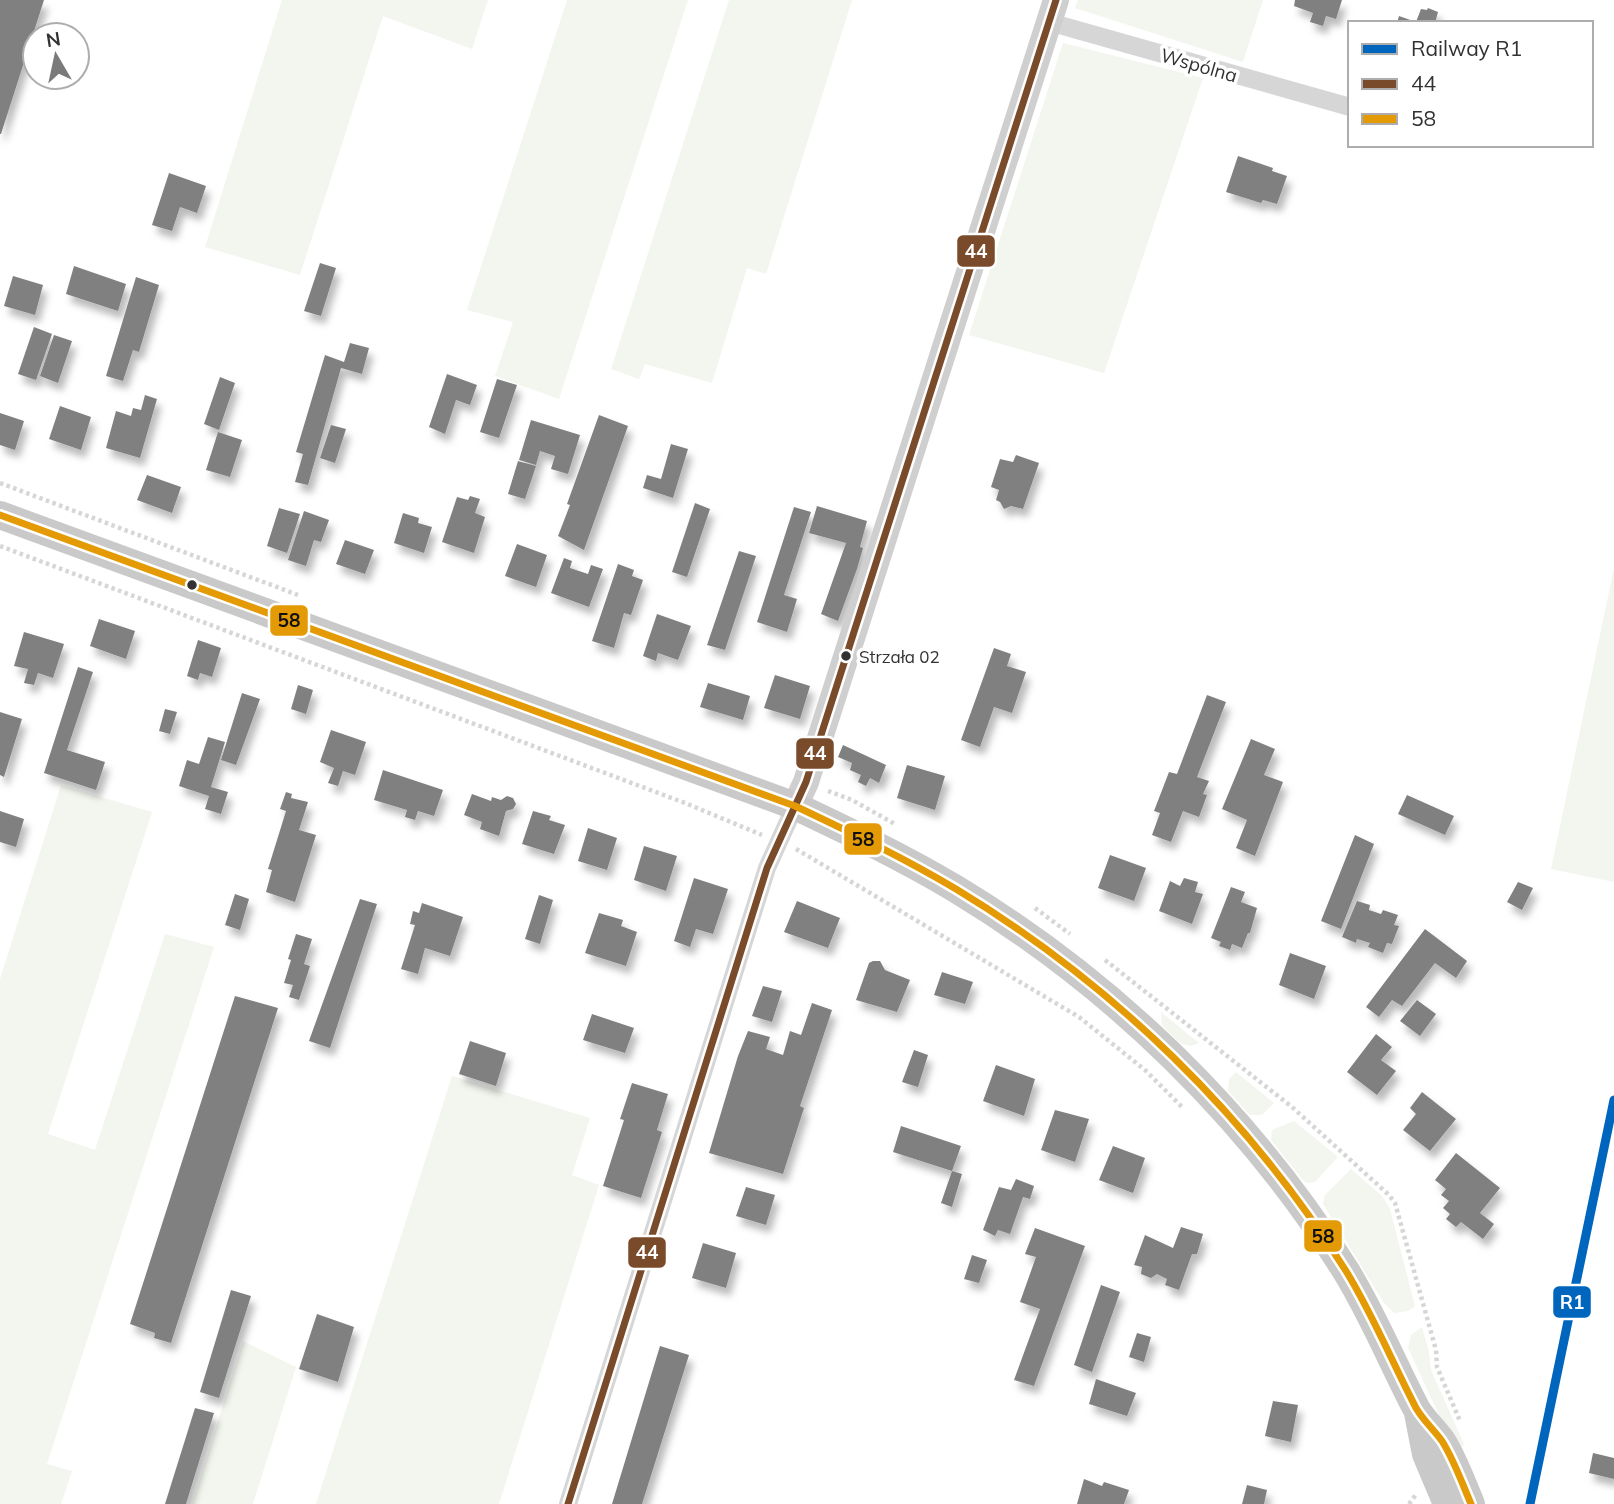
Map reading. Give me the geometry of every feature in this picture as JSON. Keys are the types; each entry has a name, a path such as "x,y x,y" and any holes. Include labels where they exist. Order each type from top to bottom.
{"main road":[{"path":"0,515 795,806 876,845 954,888 1030,937 1099,990 1175,1059 1232,1119 1283,1181 1335,1254 1373,1319 1417,1410 1446,1448 1471,1504"},
{"path":"1417,1410 1426,1454 1447,1504"}],"street":[{"name":"Wspólna","path":"1052,11 1348,106"},
{"path":"568,1504 767,868 814,756 1052,11"}],"path":[{"path":"0,546 685,803 762,835"},
{"path":"793,847 1079,1017 1145,1070 1182,1107"}],"shaded area":[{"path":"282,0 488,0 472,49 383,16 300,275 205,247"},
{"path":"567,0 688,0 559,399 495,376 513,322 467,310"},
{"path":"729,0 852,0 766,274 747,268 712,383 645,364 639,379 611,369"},
{"path":"1078,0 1263,0 1243,62 1075,8"},
{"path":"1063,43 1203,78 1104,373 969,335"},
{"path":"1614,568 1614,882 1551,869"},
{"path":"61,785 152,812 48,1134 95,1150 165,934 214,947 47,1464 72,1471 61,1504 0,1504 0,979"},
{"path":"1161,1012 1199,1043 1188,1046 1179,1042 1162,1025"},
{"path":"1236,1072 1274,1103 1262,1115 1250,1115 1228,1091 1229,1079"},
{"path":"452,1076 590,1118 572,1175 599,1185 499,1504 316,1504"},
{"path":"1294,1121 1338,1157 1315,1182 1307,1183 1303,1180 1271,1140 1272,1130"},
{"path":"1351,1169 1382,1196 1390,1209 1415,1306 1408,1311 1394,1313 1384,1303 1323,1204 1325,1195"},
{"path":"1422,1327 1431,1370 1464,1444 1457,1454 1408,1348 1411,1335"},
{"path":"243,1341 296,1367 253,1504 192,1504"}],"building":[{"path":"0,0 44,0 37,21 21,21 21,72 0,134"},
{"path":"1295,0 1342,0 1336,19 1326,16 1323,26 1310,22 1313,13 1294,6"},
{"path":"1428,8 1438,12 1436,21 1416,21 1421,9"},
{"path":"1399,16 1413,21 1398,21"},
{"path":"1238,156 1273,168 1272,171 1287,176 1277,204 1263,200 1261,203 1226,192"},
{"path":"169,173 206,186 197,213 180,207 172,231 152,225"},
{"path":"320,263 336,268 321,316 304,311"},
{"path":"74,266 126,284 118,311 66,294"},
{"path":"13,276 43,285 35,315 4,306"},
{"path":"136,277 159,285 139,352 133,350 123,381 106,376"},
{"path":"34,327 52,334 36,380 18,374"},
{"path":"54,335 72,341 58,383 40,376"},
{"path":"350,343 369,348 362,374 341,368 308,485 295,482 303,454 296,452 325,355 344,362"},
{"path":"447,374 477,385 470,405 456,400 445,434 429,427"},
{"path":"220,377 235,383 219,430 204,424"},
{"path":"497,379 517,385 499,438 480,432"},
{"path":"145,395 157,399 140,458 106,448 116,411 131,416 133,408 141,410"},
{"path":"60,406 91,417 81,450 49,439"},
{"path":"0,413 24,421 15,450 0,445"},
{"path":"599,415 628,426 584,550 558,536"},
{"path":"531,420 580,435 568,474 551,469 555,456 540,451 536,465 519,460"},
{"path":"331,425 346,429 335,463 320,458"},
{"path":"218,432 242,440 230,477 206,470"},
{"path":"671,444 688,449 673,498 643,488 647,475 661,479"},
{"path":"1016,455 1039,463 1023,509 1011,506 1004,509 996,500 999,490 991,487 1000,459 1013,462"},
{"path":"518,461 536,466 525,499 508,494"},
{"path":"147,475 181,487 172,513 137,500"},
{"path":"470,496 480,499 475,513 485,517 474,553 442,542 457,497 468,500"},
{"path":"695,503 710,509 687,577 672,572"},
{"path":"817,506 867,521 857,569 838,621 821,614 846,543 809,533"},
{"path":"794,507 811,512 784,595 797,599 787,632 757,622"},
{"path":"279,508 300,514 287,553 267,546"},
{"path":"304,511 329,520 321,542 314,540 306,566 288,560"},
{"path":"403,513 419,518 418,523 432,527 424,553 394,543"},
{"path":"345,540 374,550 365,574 336,564"},
{"path":"517,544 547,555 536,587 505,576"},
{"path":"739,551 756,556 725,650 707,645"},
{"path":"564,558 572,561 570,568 588,574 591,565 603,569 589,607 551,593"},
{"path":"618,564 634,570 632,576 643,580 631,615 624,613 614,648 592,641"},
{"path":"657,614 691,626 678,660 658,653 656,661 643,656"},
{"path":"99,619 135,631 126,659 90,646"},
{"path":"24,632 64,644 53,678 38,673 34,685 24,683 28,669 14,666"},
{"path":"198,640 221,648 212,677 200,673 198,680 187,676"},
{"path":"994,648 1011,654 1007,666 1026,672 1012,713 994,707 980,747 961,740"},
{"path":"78,667 93,672 67,750 105,762 96,790 44,773"},
{"path":"775,675 810,686 800,719 764,708"},
{"path":"708,683 750,696 743,720 700,707"},
{"path":"298,685 313,690 306,714 291,709"},
{"path":"242,693 260,699 236,765 221,760"},
{"path":"1207,695 1226,702 1197,777 1209,781 1203,794 1207,795 1199,817 1183,811 1171,842 1152,835 1160,813 1154,811 1169,772 1177,774"},
{"path":"165,709 177,712 170,734 159,731"},
{"path":"0,712 22,719 4,777 0,775"},
{"path":"331,730 366,742 355,775 343,771 338,786 328,783 334,768 320,762"},
{"path":"208,737 225,742 211,787 228,792 221,814 205,809 209,796 179,786 187,760 199,764"},
{"path":"1251,739 1275,749 1264,775 1283,782 1255,856 1236,848 1247,820 1222,809"},
{"path":"843,745 886,765 879,783 870,778 866,786 858,782 861,775 850,770 852,763 838,757"},
{"path":"907,765 945,776 935,810 897,798"},
{"path":"383,770 443,790 434,816 418,811 415,820 405,817 407,810 374,800"},
{"path":"286,792 292,794 291,798 308,802 299,830 316,835 295,902 266,892 272,870 268,869 286,811 280,809"},
{"path":"472,794 491,801 492,797 501,800 507,796 513,798 516,804 513,809 506,811 499,836 480,829 482,822 464,815"},
{"path":"1407,795 1454,816 1445,835 1398,814"},
{"path":"0,811 24,819 16,847 0,842"},
{"path":"533,811 551,816 549,820 565,825 554,854 522,844"},
{"path":"588,828 617,838 607,870 578,861"},
{"path":"1355,835 1374,844 1341,929 1321,921"},
{"path":"644,846 677,856 666,891 634,880"},
{"path":"1110,855 1146,868 1134,901 1098,888"},
{"path":"694,878 728,889 713,934 696,929 690,947 674,941"},
{"path":"1184,878 1198,882 1195,892 1203,894 1192,924 1159,911 1170,881 1180,886"},
{"path":"1518,882 1533,888 1522,910 1507,902"},
{"path":"1231,887 1245,892 1241,902 1257,908 1250,933 1242,948 1232,944 1230,950 1219,946 1221,942 1211,938"},
{"path":"235,894 249,899 240,930 225,925"},
{"path":"539,895 553,900 540,944 525,939"},
{"path":"360,899 377,904 330,1048 309,1041"},
{"path":"797,901 840,918 828,948 784,932"},
{"path":"1357,901 1370,905 1369,910 1381,914 1383,910 1398,915 1394,925 1399,926 1392,944 1387,943 1383,953 1368,947 1370,943 1357,939 1356,943 1342,937"},
{"path":"422,903 463,917 450,956 425,948 418,974 401,969 415,925 410,924 413,911 419,913"},
{"path":"599,913 623,920 621,926 637,932 626,966 585,953"},
{"path":"1425,929 1467,961 1456,978 1435,963 1402,1006 1392,1000 1379,1017 1366,1007"},
{"path":"296,934 312,939 304,964 310,966 299,1000 289,997 293,985 284,983"},
{"path":"1290,953 1326,966 1314,999 1279,985"},
{"path":"880,961 885,970 910,980 897,1012 856,1000 869,963"},
{"path":"942,972 973,982 965,1004 934,995"},
{"path":"763,986 782,991 772,1022 752,1016"},
{"path":"235,996 278,1008 171,1343 154,1338 155,1333 130,1324"},
{"path":"1417,1000 1436,1014 1420,1036 1400,1021"},
{"path":"812,1003 832,1010 800,1106 804,1108 783,1174 709,1153 748,1031 770,1037 766,1049 783,1055 790,1031 801,1035"},
{"path":"592,1014 634,1028 625,1053 583,1040"},
{"path":"1376,1034 1392,1047 1381,1060 1396,1071 1377,1095 1347,1072"},
{"path":"470,1041 506,1053 496,1086 459,1074"},
{"path":"914,1050 928,1055 918,1087 902,1082"},
{"path":"996,1065 1035,1079 1024,1116 983,1101"},
{"path":"632,1083 668,1094 657,1130 662,1132 641,1198 603,1186 624,1120 620,1119"},
{"path":"1422,1092 1456,1119 1430,1151 1403,1130 1416,1114 1410,1108"},
{"path":"1055,1110 1089,1119 1075,1162 1041,1150"},
{"path":"901,1126 961,1146 952,1171 893,1152"},
{"path":"1113,1146 1145,1158 1133,1193 1099,1180"},
{"path":"1456,1153 1500,1188 1480,1213 1494,1224 1483,1239 1461,1222 1456,1227 1446,1219 1450,1214 1443,1208 1449,1201 1441,1195 1446,1189 1435,1180"},
{"path":"952,1171 962,1174 952,1207 941,1203"},
{"path":"1016,1179 1034,1186 1030,1199 1023,1197 1010,1234 998,1230 995,1236 983,1230 999,1187 1011,1190"},
{"path":"746,1187 775,1195 766,1225 736,1216"},
{"path":"1181,1227 1203,1234 1197,1254 1192,1254 1179,1290 1165,1285 1167,1279 1157,1274 1151,1278 1141,1274 1142,1267 1134,1265 1145,1235 1173,1248"},
{"path":"1035,1228 1085,1246 1034,1386 1014,1380 1040,1309 1020,1302 1036,1257 1025,1254"},
{"path":"703,1243 736,1253 726,1288 692,1278"},
{"path":"972,1255 987,1260 979,1283 964,1279"},
{"path":"1101,1285 1120,1292 1092,1372 1074,1365"},
{"path":"231,1290 251,1296 219,1398 200,1392"},
{"path":"317,1314 354,1327 338,1382 299,1369"},
{"path":"1137,1333 1151,1337 1144,1362 1129,1357"},
{"path":"660,1346 689,1355 642,1504 612,1504"},
{"path":"1096,1379 1136,1393 1127,1416 1089,1404"},
{"path":"1273,1401 1298,1405 1291,1442 1265,1436"},
{"path":"195,1408 214,1413 186,1504 165,1504"},
{"path":"1593,1453 1614,1458 1614,1479 1589,1473"},
{"path":"1084,1479 1102,1486 1104,1482 1129,1490 1124,1504 1077,1504"},
{"path":"1247,1485 1267,1490 1264,1504 1242,1504"}],"rail line":[{"name":"R1","path":"1530,1504 1614,1100"}],"transit line":[{"name":"44","path":"568,1504 767,868 806,782 1056,0"},
{"name":"58","path":"0,515 795,806 917,867 1014,926 1123,1010 1221,1107 1266,1159 1308,1214 1346,1271 1416,1408 1446,1448 1471,1504"}],"place":[{"name":"Strzała 02","path":"846,656"}]}
